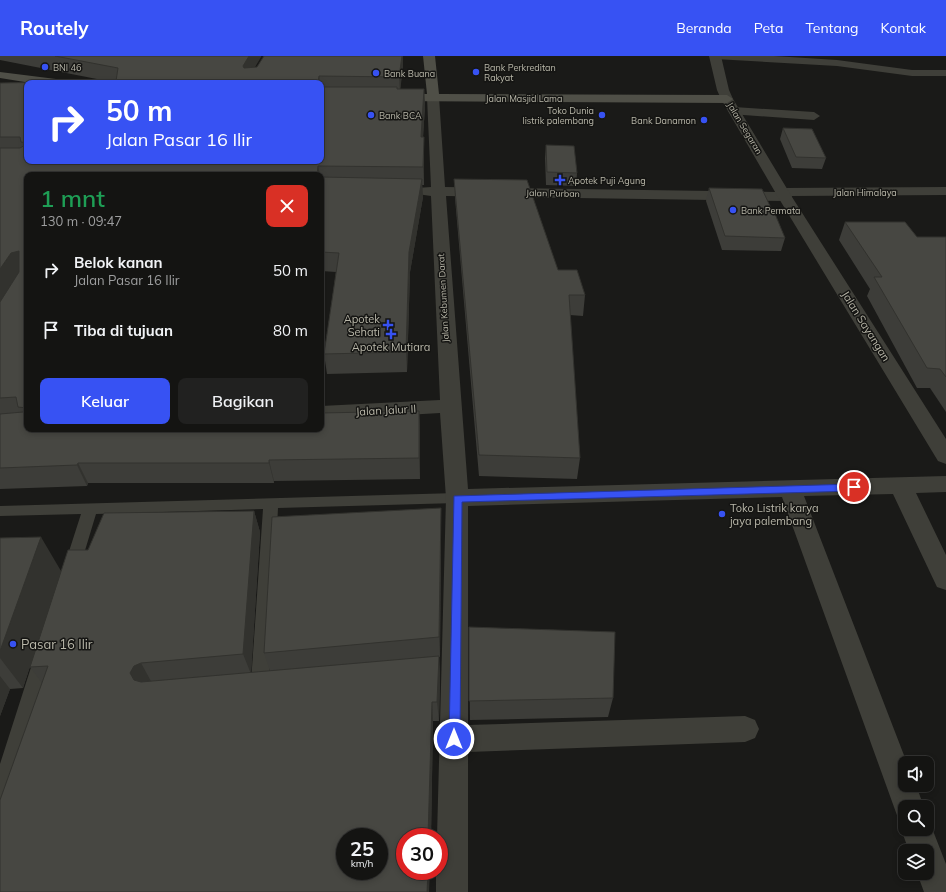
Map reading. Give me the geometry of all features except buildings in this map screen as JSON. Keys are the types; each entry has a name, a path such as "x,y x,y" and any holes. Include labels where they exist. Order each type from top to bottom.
{"main road":[{"path":"429,56 432,94"},
{"path":"0,75 34,80"},
{"path":"15,87 24,81"},
{"name":"Jalan Masjid Lama","path":"385,94 725,94"}],"street":[{"path":"715,56 837,63 903,73 946,73"},
{"name":"Jalan Segaran","path":"715,56 725,94 784,194"},
{"name":"Jalan Kebumen Darat","path":"432,94 450,406 457,498 447,666 454,739 452,892"},
{"path":"734,111 814,116"},
{"name":"Jalan Purban","path":"406,191 784,194"},
{"name":"Jalan Himalaya","path":"784,194 946,191"},
{"name":"Jalan Sayangan","path":"784,194 946,456"},
{"name":"Jalan Jalur II","path":"324,413 450,406"},
{"path":"457,498 946,484"},
{"path":"901,486 946,580"},
{"path":"790,489 906,800"},
{"path":"454,739 745,729"},
{"path":"934,875 940,892"}],"lane":[{"path":"0,511 457,498"},
{"path":"260,682 271,504"},
{"path":"66,584 90,509"},
{"path":"0,794 48,644"}],"place":[{"name":"BNI 46","path":"45,67"},
{"name":"Bank Perkreditan Rakyat","path":"476,72"},
{"name":"Bank Buana","path":"376,73"},
{"name":"Bank BCA","path":"371,115"},
{"name":"Toko Dunia listrik palembang","path":"602,115"},
{"name":"Bank Danamon","path":"704,120"},
{"name":"Apotek Puji Agung","path":"560,180"},
{"name":"Bank Permata","path":"733,210"},
{"name":"Apotek Sehati","path":"388,325"},
{"name":"Apotek Mutiara","path":"391,334"},
{"name":"Toko Listrik karya jaya palembang","path":"722,514"},
{"name":"Pasar 16 Ilir","path":"13,644"}],"route":[{"path":"454,739 457,498 854,487"}]}
